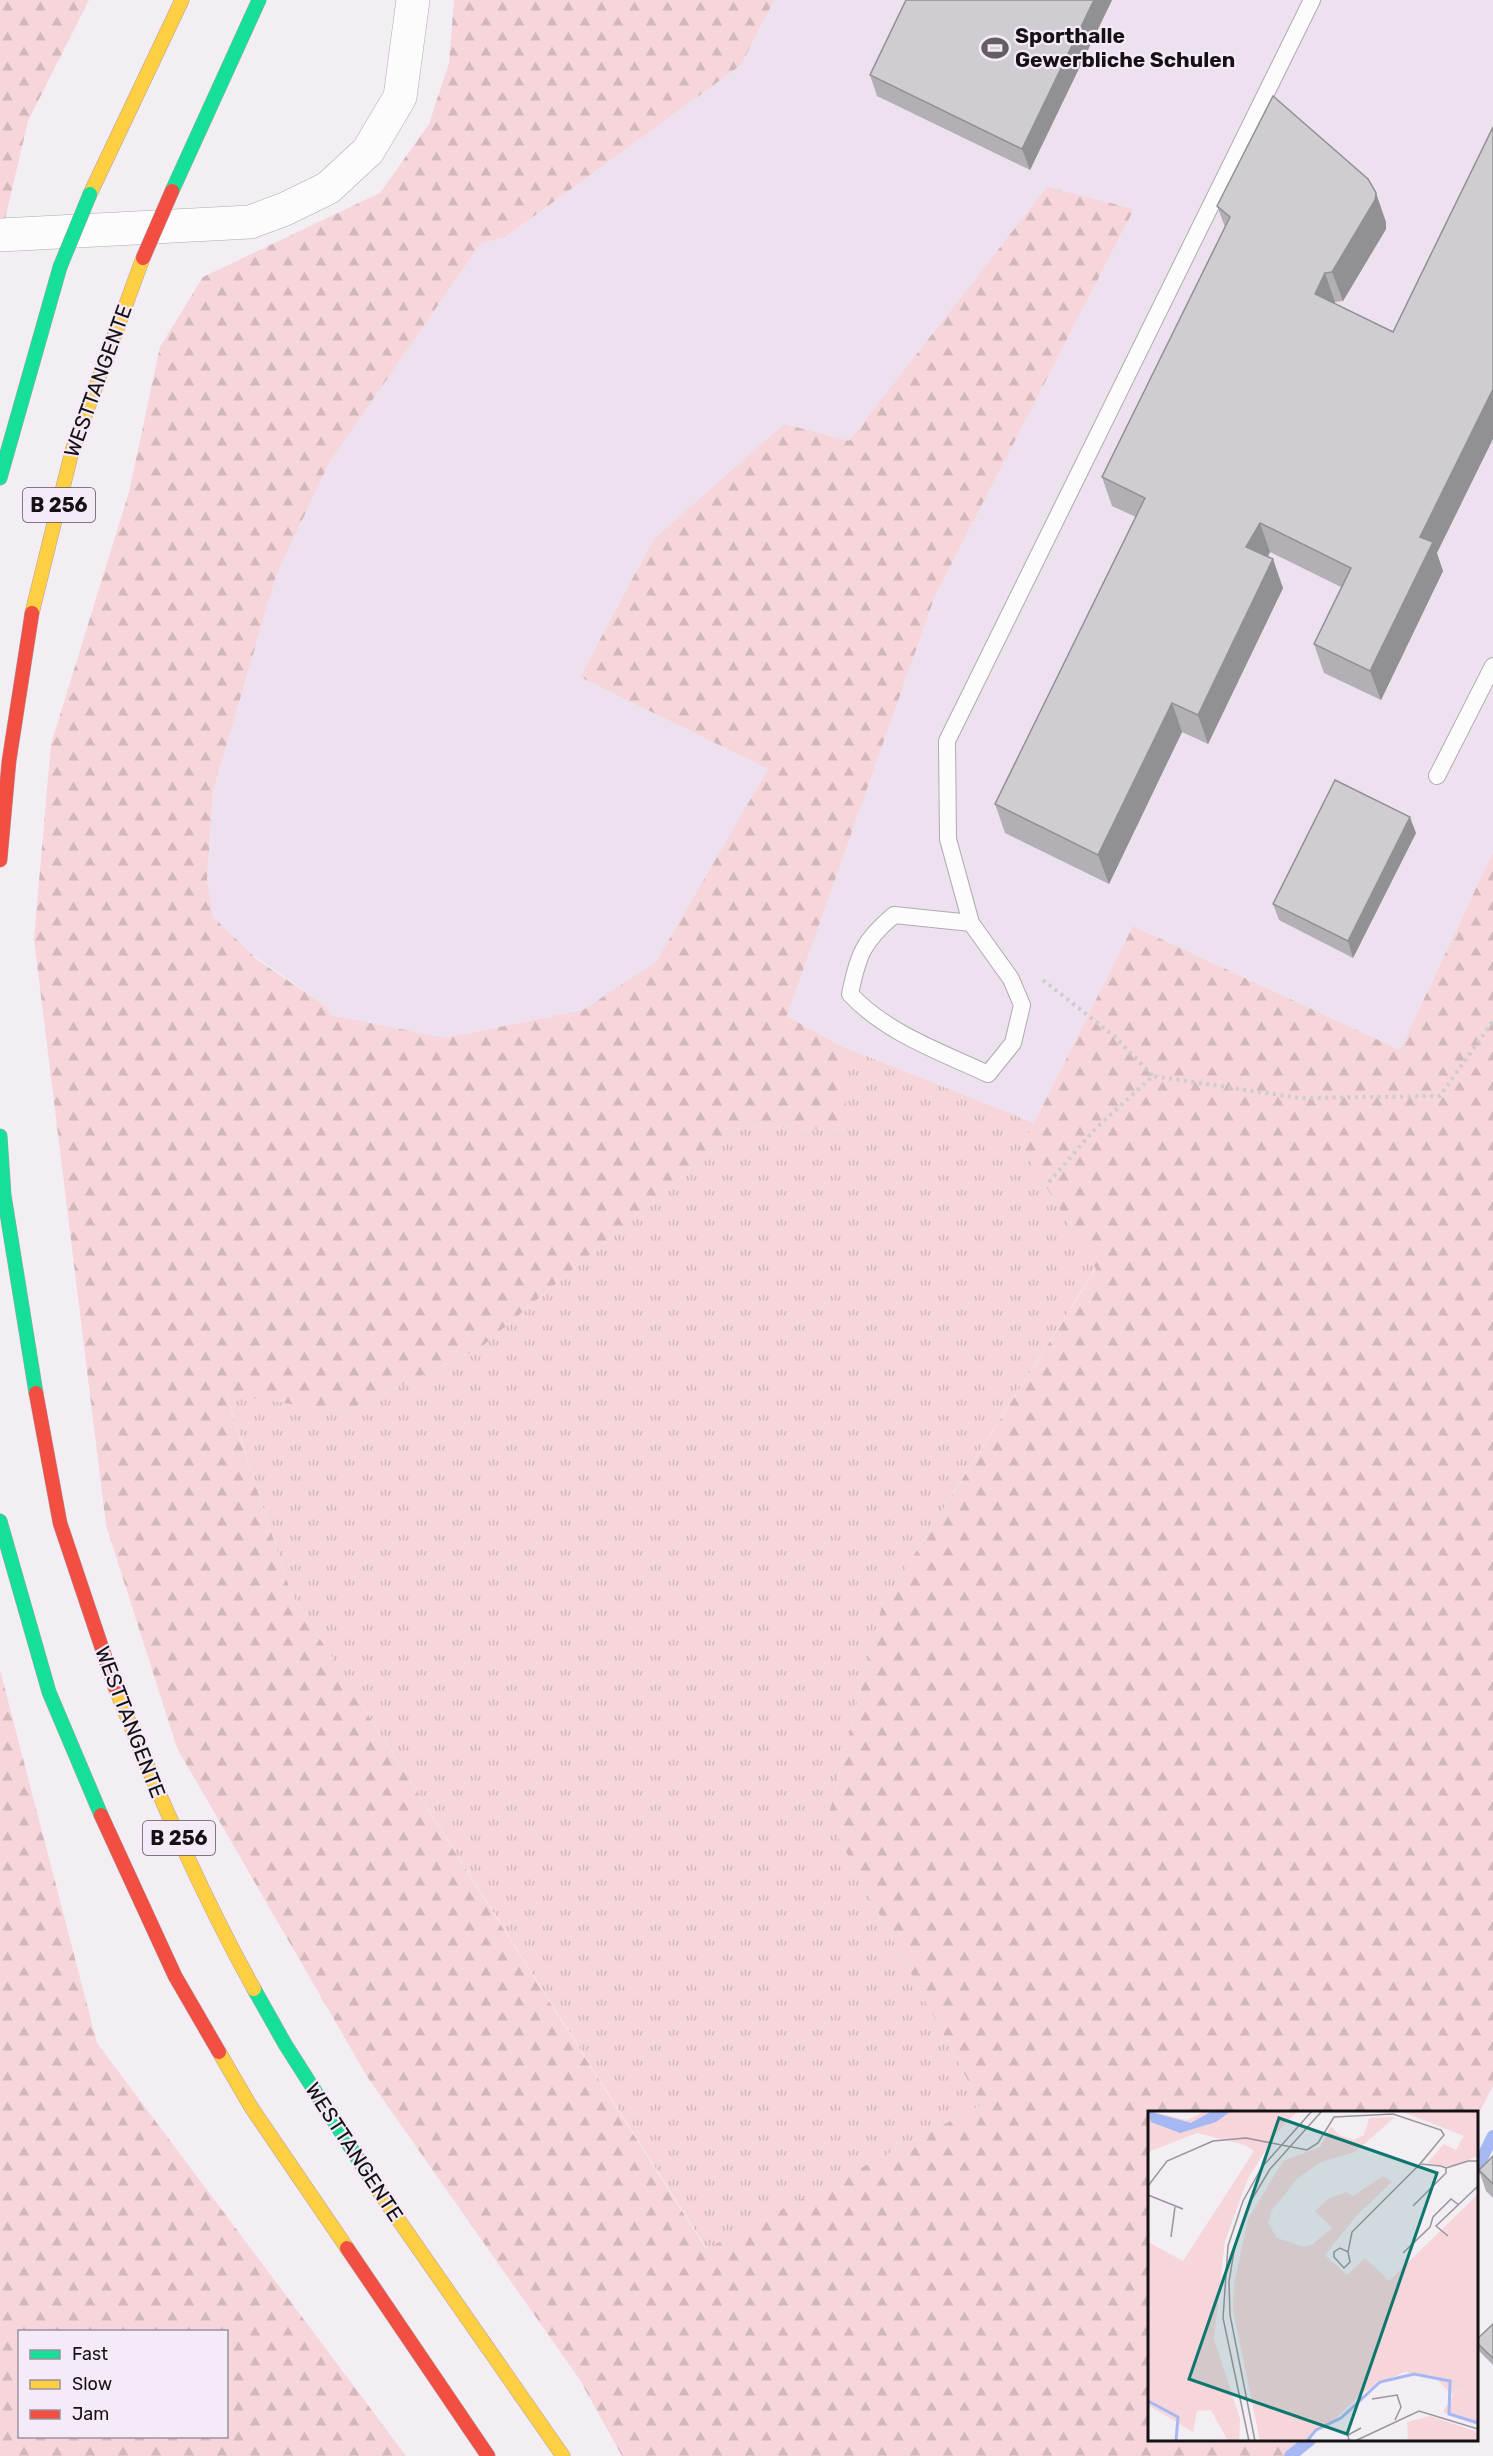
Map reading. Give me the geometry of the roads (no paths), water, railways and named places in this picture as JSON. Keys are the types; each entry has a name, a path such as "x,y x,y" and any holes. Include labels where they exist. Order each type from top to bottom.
{"highway":[{"name":"B 256","path":"0,478 60,267 90,194 182,0"},
{"name":"WESTTANGENTE","path":"0,860 9,761 32,615 72,451 143,258 259,0"},
{"name":"WESTTANGENTE","path":"0,1136 4,1195 16,1274 60,1523 110,1676 159,1797 226,1939 285,2044 355,2157 563,2456"},
{"name":"B 256","path":"0,1521 50,1692 114,1844 176,1976 250,2107 488,2456"}],"street":[{"path":"0,235 249,222 285,209 328,188 368,151 400,97 413,0"}],"lane":[{"path":"971,923 894,915 872,934 856,962 850,994 867,1013 918,1041 988,1074 1013,1043 1022,1005 1011,979 971,923 948,839 947,741 1312,0"},
{"path":"1437,776 1493,666"}],"waterway":[{"path":"1478,2166 1493,2136"},
{"path":"1290,2456 1309,2441"}],"place":[{"name":"Sporthalle Gewerbliche Schulen","path":"995,48"}]}
